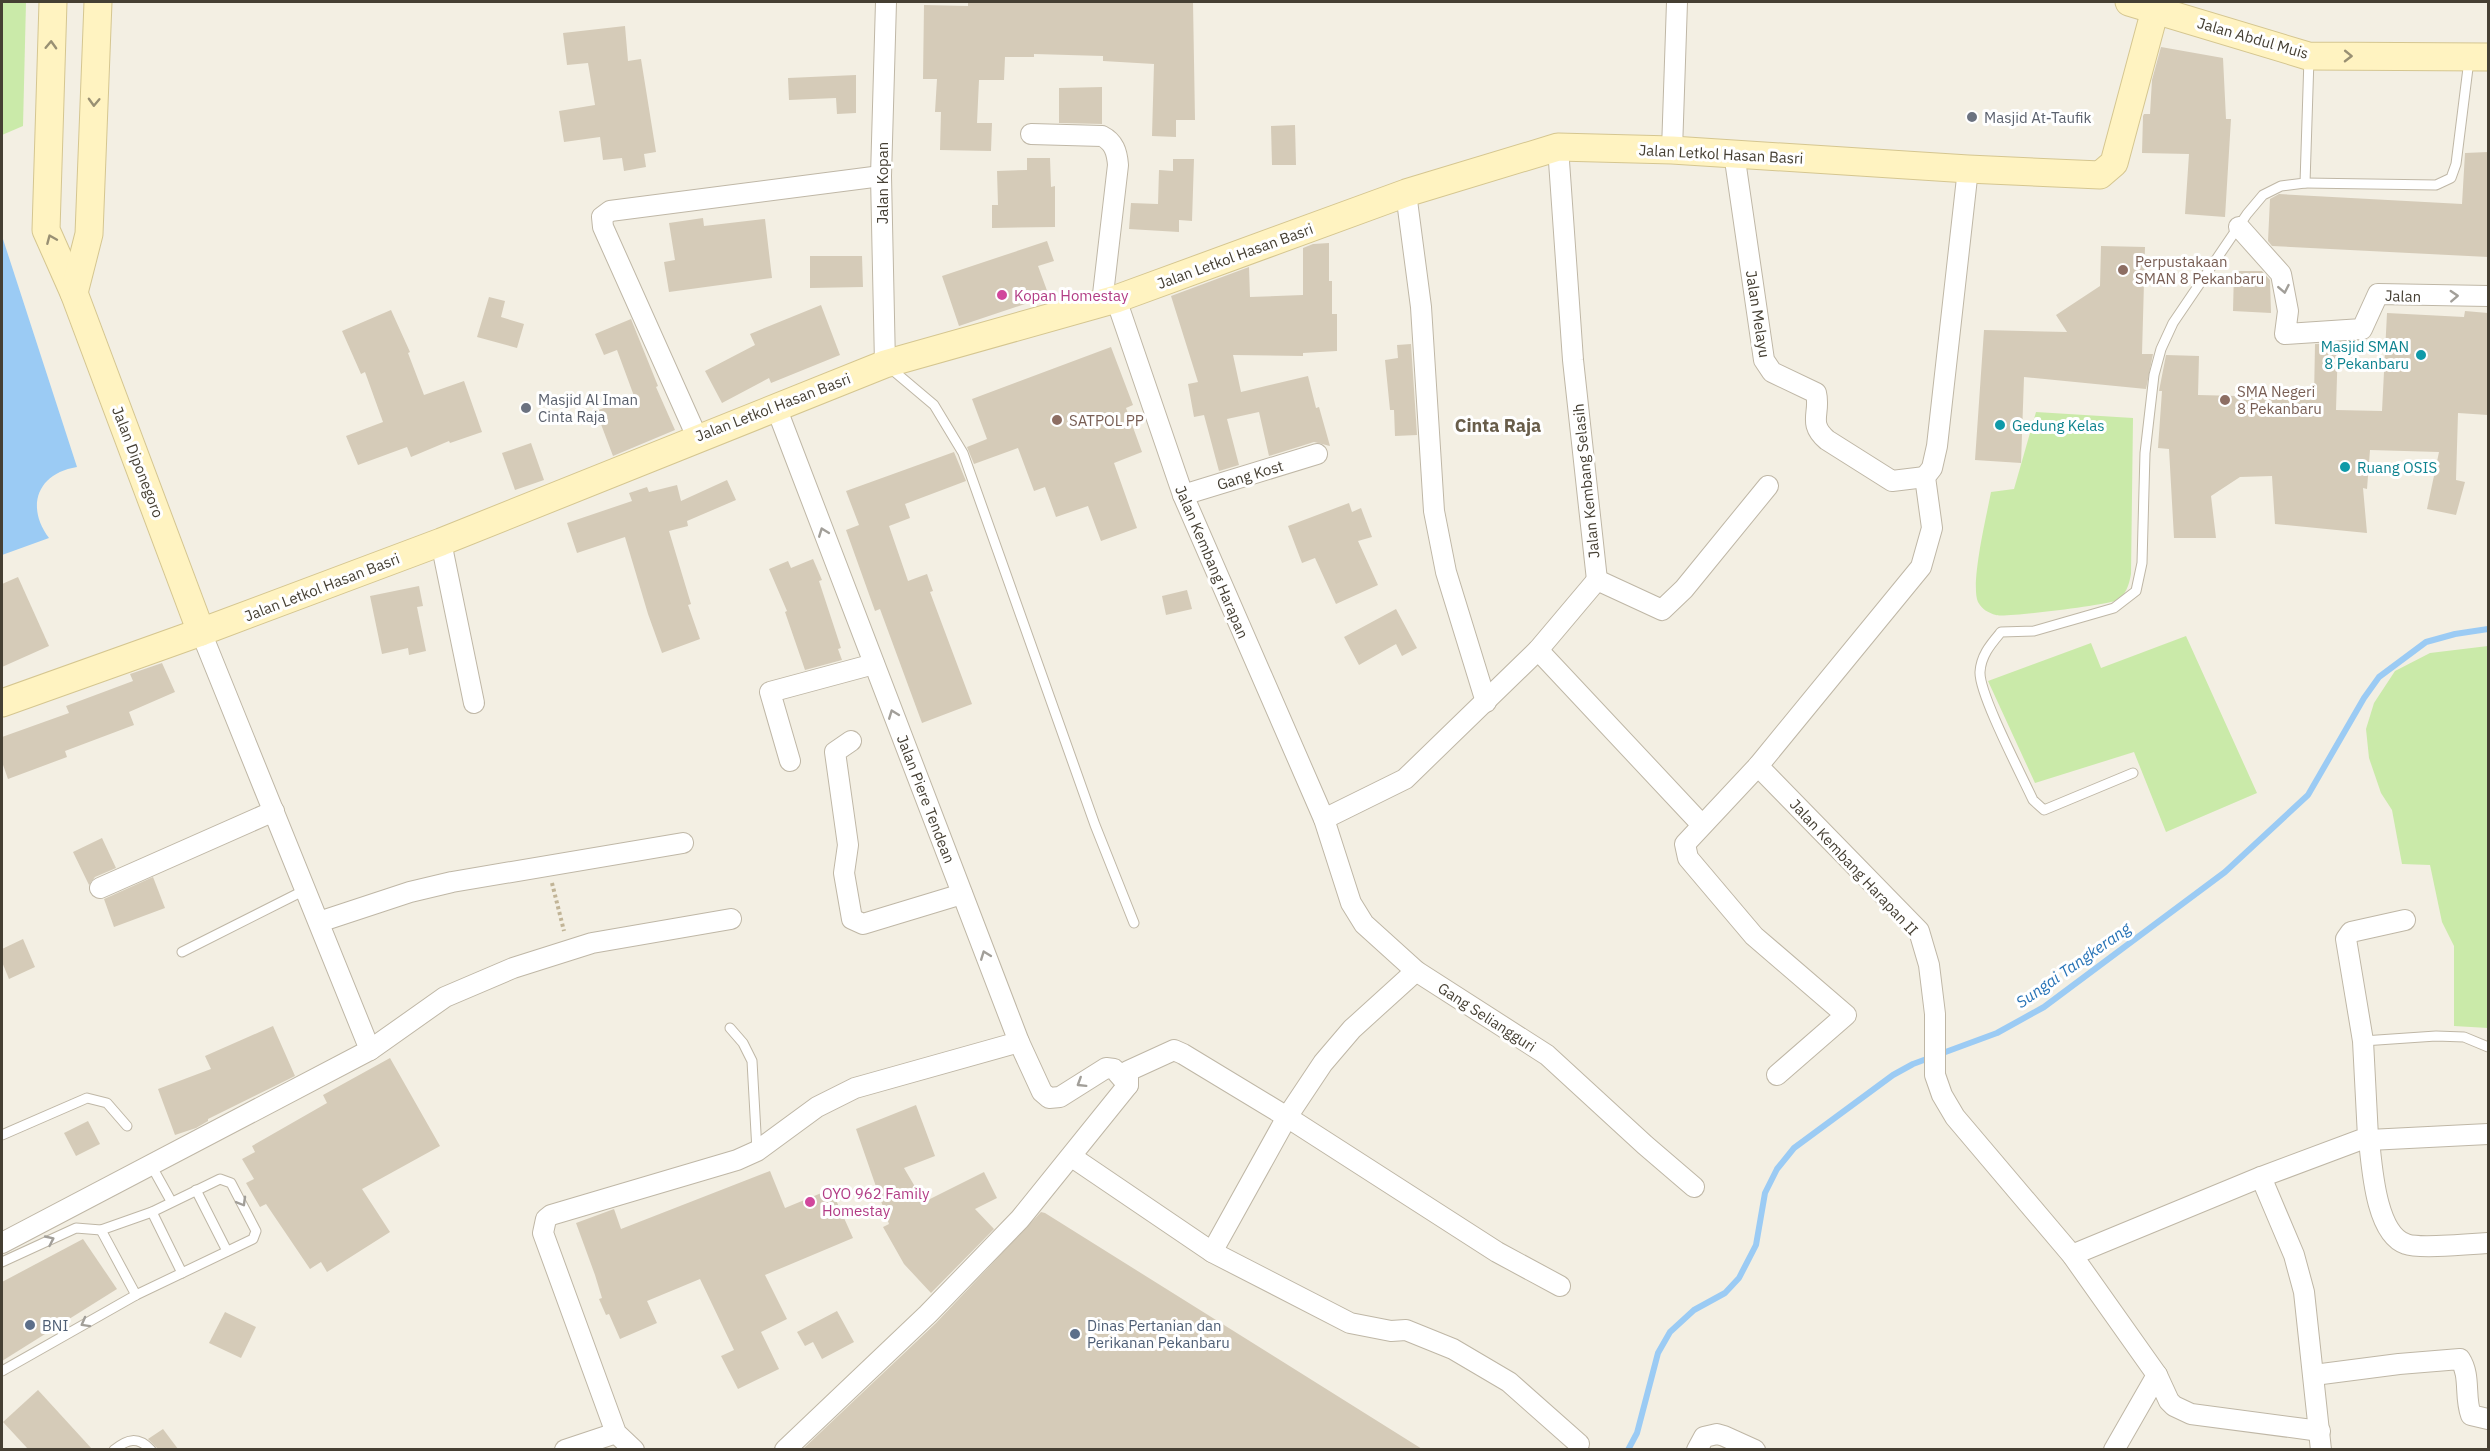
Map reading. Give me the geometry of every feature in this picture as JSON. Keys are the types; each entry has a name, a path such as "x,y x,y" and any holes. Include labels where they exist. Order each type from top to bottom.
{"street":[{"name":"Jalan Diponegoro","path":"53,2 46,231 74,293 201,632"},
{"path":"74,293 90,234 98,2"},
{"name":"Jalan Kopan","path":"885,364 881,176 886,2"},
{"path":"1672,150 1677,2"},
{"name":"Jalan Abdul Muis","path":"2129,2 2308,56 2479,57"},
{"name":"Jalan Letkol Hasan Basri","path":"2,703 201,632 441,542 697,437 885,364 1109,301 1406,193 1558,147 1734,153 1968,169 2100,175 2114,163 2155,10"},
{"path":"1031,134 1102,136 1110,140 1117,152 1109,301"},
{"name":"Jalan Kembang Selasih","path":"1558,147 1573,360 1597,580 1662,610 1684,589 1767,486"},
{"name":"Jalan Melayu","path":"1734,153 1764,360 1767,366 1772,372 1815,393 1817,399 1814,418 1818,433 1827,440 1892,481 1925,477"},
{"path":"1777,1075 1846,1015 1754,936 1688,858 1685,844 1758,766 1921,567 1932,528 1925,477 1932,468 1937,446 1968,169"},
{"path":"697,437 603,227 602,217 610,211 881,176"},
{"path":"1406,193 1421,307 1434,511 1446,572 1486,702"},
{"name":"Jalan","path":"2239,227 2281,274 2288,311 2285,334 2362,329 2378,294 2488,296"},
{"name":"Jalan Kembang Harapan","path":"1109,301 1183,495 1324,819"},
{"name":"Jalan Piere Tendean","path":"776,407 1019,1042 1042,1092 1049,1098 1060,1097 1106,1068 1114,1069 1128,1085"},
{"name":"Gang Kost","path":"1183,495 1317,454"},
{"path":"441,542 474,703"},
{"path":"1324,819 1405,779 1538,650 1597,580"},
{"path":"201,632 370,1050"},
{"path":"1538,650 1701,825"},
{"path":"790,761 770,693 874,664"},
{"path":"851,741 835,752 834,758 840,782 848,845 844,873 852,919 863,924 962,894"},
{"name":"Jalan Kembang Harapan II","path":"1758,766 1919,931 1929,964 1935,1014 1935,1075 1942,1095 1955,1117 2072,1255"},
{"path":"100,888 274,811"},
{"name":"Gang Seliangguri","path":"1324,819 1352,903 1364,924 1416,971 1547,1055 1694,1187"},
{"path":"318,922 410,892 548,865 683,843"},
{"path":"2,1243 370,1050 445,998 513,968 592,943 731,919"},
{"path":"2405,920 2351,932 2346,939 2363,1041 2375,1192 2392,1236 2408,1245 2488,1243"},
{"path":"1212,1252 1287,1117 1323,1063 1352,1029 1416,971"},
{"path":"634,1449 616,1433 543,1233 546,1219 551,1215 737,1160 757,1151 817,1107 855,1088 1019,1042"},
{"path":"785,1449 928,1314 1020,1219 1128,1085 1128,1071 1174,1050 1287,1117 1497,1252 1560,1286"},
{"path":"2261,1177 2294,1255 2304,1292 2321,1440 2191,1414 2169,1401 2157,1375 2072,1255 2261,1177 2369,1139 2488,1134"},
{"path":"1072,1157 1212,1252 1350,1323 1391,1331 1406,1330 1454,1349 1509,1382 1579,1444"},
{"path":"2314,1375 2460,1359 2466,1368 2468,1406 2471,1415 2488,1419"},
{"path":"2114,1449 2157,1375"},
{"path":"565,1449 616,1433"},
{"path":"1697,1449 1704,1437 1717,1434 1755,1449"}],"lane":[{"path":"2305,183 2308,56"},
{"path":"2133,774 2044,810 2033,800 1987,699 1980,673 1985,650 2001,632 2034,631 2114,608 2136,591 2142,564 2145,453 2154,375 2161,349 2173,323 2263,195 2281,186 2305,183 2436,185 2451,178 2479,57"},
{"path":"885,364 934,405 963,453 1095,825 1134,923"},
{"path":"182,952 305,890"},
{"path":"730,1028 743,1043 752,1060 757,1151"},
{"path":"2363,1041 2436,1036 2464,1037 2488,1047"},
{"path":"2,1135 87,1098 107,1103 127,1126"},
{"path":"151,1165 171,1202"},
{"path":"2,1262 76,1228 102,1230 152,1212 220,1179 231,1183 256,1231 253,1239 136,1295 2,1371"},
{"path":"196,1190 227,1251"},
{"path":"152,1212 182,1273"},
{"path":"102,1230 136,1295"},
{"path":"114,1449 126,1441 133,1440 140,1441 151,1449"}],"path":[{"path":"548,865 568,951"}],"green space":[{"path":"2,2 26,2 23,126 2,135"},
{"path":"2036,412 2133,418 2131,574 2124,593 2115,601 2055,611 1996,615 1981,607 1976,593 1983,532 1991,492 2014,489"},
{"path":"2186,636 2257,793 2166,832 2134,752 2035,783 1988,681 2091,643 2101,668"},
{"path":"2488,646 2488,1028 2454,1026 2454,946 2442,922 2430,865 2402,864 2392,810 2381,793 2369,758 2366,729 2374,703 2395,671 2430,653"}],"water":[{"path":"2,236 77,467 53,476 39,493 38,514 49,538 2,555"}],"building":[{"path":"968,2 1193,2 1195,120 1176,120 1176,137 1152,136 1154,64 1103,61 1103,56 1034,54 1034,57 1005,57 1004,80 979,80 977,123 992,123 991,151 940,150 941,112 935,112 937,79 923,79 924,5 968,6"},
{"path":"625,26 628,61 641,59 656,152 644,154 646,167 624,171 622,158 603,160 600,137 564,142 559,111 595,105 588,63 567,65 563,33"},
{"path":"2161,47 2223,58 2226,119 2231,119 2225,217 2185,214 2189,154 2142,153 2143,116 2150,114 2152,80"},
{"path":"856,75 856,113 837,114 836,98 789,100 788,78"},
{"path":"1102,87 1102,124 1059,123 1059,88"},
{"path":"1295,125 1296,165 1272,165 1271,126"},
{"path":"2488,152 2488,257 2272,246 2268,241 2270,199 2279,194 2462,204 2465,153"},
{"path":"1027,158 1050,158 1051,187 1055,186 1055,227 992,228 992,205 998,205 997,171 1027,170"},
{"path":"1173,159 1194,159 1192,221 1179,220 1179,232 1129,229 1131,203 1158,204 1159,170 1173,171"},
{"path":"703,218 704,226 765,219 772,278 669,292 664,262 675,260 669,223"},
{"path":"1047,241 1054,261 1038,266 1049,296 959,326 942,276"},
{"path":"1329,243 1329,281 1332,281 1332,314 1337,314 1337,351 1303,353 1303,356 1233,355 1241,392 1308,376 1316,408 1319,407 1330,446 1314,442 1269,456 1259,412 1227,419 1239,465 1219,471 1204,415 1194,417 1188,384 1198,382 1171,296 1249,267 1250,297 1303,295 1303,248 1313,244"},
{"name":"Gedung Kelas","path":"2101,246 2145,247 2142,354 2153,354 2146,389 2024,377 2021,463 1975,460 1984,330 2067,332 2056,315 2100,286"},
{"path":"810,256 862,256 863,287 810,288"},
{"path":"2234,271 2262,271 2270,280 2271,313 2233,311"},
{"path":"489,297 505,301 501,317 524,324 517,348 477,337"},
{"path":"821,305 840,355 771,383 769,378 722,403 705,371 755,345 750,334"},
{"path":"391,310 410,352 408,353 424,395 464,381 482,432 450,443 449,441 411,457 407,447 358,465 346,436 383,422 365,372 361,374 342,331"},
{"path":"2465,311 2488,313 2488,415 2458,413 2456,480 2465,482 2456,515 2427,509 2439,452 2370,450 2367,489 2363,488 2367,533 2275,524 2272,476 2240,477 2211,496 2216,538 2174,538 2169,449 2158,448 2162,391 2159,391 2166,355 2199,356 2198,395 2314,398 2315,344 2338,343 2336,410 2382,411 2387,313 2464,317"},
{"path":"631,319 658,386 656,387 675,430 613,456 596,411 634,396 617,350 604,355 595,334"},
{"path":"1411,344 1417,435 1395,436 1394,410 1390,410 1385,360 1398,358 1397,345"},
{"path":"1111,347 1133,405 1126,408 1142,452 1114,463 1137,528 1101,541 1088,506 1056,517 1045,487 1034,491 1018,448 974,464 967,447 987,439 972,399"},
{"path":"531,443 544,480 515,490 502,453"},
{"path":"954,452 966,481 905,504 910,518 889,526 908,581 927,574 933,591 930,592 972,704 922,723 880,609 875,611 846,530 859,525 846,491"},
{"path":"727,480 736,500 687,521 688,526 669,531 691,604 688,605 700,639 662,653 625,537 577,553 567,523 632,501 629,493 647,487 649,492 677,485 681,501"},
{"path":"1349,503 1352,512 1361,508 1372,537 1358,541 1378,585 1336,604 1315,558 1302,563 1288,526"},
{"path":"813,559 822,580 819,581 841,648 838,649 842,660 805,670 785,612 787,611 769,569 788,561 791,568"},
{"path":"18,577 49,646 2,667 2,584"},
{"path":"419,586 423,606 417,607 426,651 409,655 408,648 382,654 370,596"},
{"path":"1187,590 1192,609 1166,615 1162,596"},
{"path":"1396,609 1417,648 1402,656 1396,644 1359,665 1344,637"},
{"path":"162,663 175,692 129,712 134,725 65,751 67,757 8,779 2,762 2,737 69,713 66,706 133,681 130,674"},
{"path":"102,838 116,868 95,877 89,885 73,852"},
{"path":"153,877 165,908 114,927 104,899"},
{"path":"23,939 35,967 9,979 2,962 2,949"},
{"path":"273,1026 295,1076 208,1119 196,1128 175,1135 158,1089 211,1069 205,1056"},
{"path":"390,1058 440,1146 362,1189 390,1232 327,1272 321,1262 310,1269 266,1204 260,1207 246,1183 254,1179 242,1159 255,1152 252,1146 327,1103 323,1095"},
{"path":"916,1105 935,1156 904,1168 924,1202 984,1172 997,1198 975,1209 994,1229 931,1293 904,1264 883,1227 889,1224 856,1129"},
{"path":"88,1121 100,1144 76,1156 64,1133"},
{"path":"770,1171 785,1208 831,1189 853,1238 765,1275 787,1319 761,1332 779,1369 738,1389 721,1356 734,1350 700,1279 647,1301 657,1323 620,1339 609,1314 606,1315 599,1299 602,1298 576,1223 614,1209 621,1229"},
{"name":"Dinas Pertanian dan Perikanan Pekanbaru","path":"1041,1212 1422,1449 803,1449 936,1323"},
{"name":"BNI","path":"83,1239 117,1289 2,1361 2,1282"},
{"path":"837,1311 854,1342 822,1359 813,1342 805,1346 797,1332"},
{"path":"225,1312 256,1327 241,1358 209,1343"},
{"path":"38,1390 92,1449 28,1449 3,1422"},
{"path":"163,1429 178,1449 158,1449 148,1439"}],"waterway":[{"name":"Sungai Tangkerang","path":"1628,1450 1637,1433 1658,1353 1670,1332 1694,1310 1725,1293 1739,1278 1756,1245 1765,1193 1777,1169 1794,1148 1893,1075 1913,1064 1997,1033 2044,1007 2225,872 2308,795 2364,698 2379,677 2426,642 2455,634 2488,629"}],"place":[{"name":"Masjid At-Taufik","path":"1972,117"},
{"name":"Perpustakaan SMAN 8 Pekanbaru","path":"2123,270"},
{"name":"Kopan Homestay","path":"1002,295"},
{"name":"Masjid SMAN 8 Pekanbaru","path":"2421,355"},
{"name":"SMA Negeri 8 Pekanbaru","path":"2225,400"},
{"name":"Masjid Al Iman Cinta Raja","path":"526,408"},
{"name":"SATPOL PP","path":"1057,420"},
{"name":"Gedung Kelas","path":"2000,425"},
{"name":"Ruang OSIS","path":"2345,467"},
{"name":"OYO 962 Family Homestay","path":"810,1202"},
{"name":"BNI","path":"30,1325"},
{"name":"Dinas Pertanian dan Perikanan Pekanbaru","path":"1075,1334"}],"district":[{"name":"Cinta Raja","path":"1498,425"}]}
